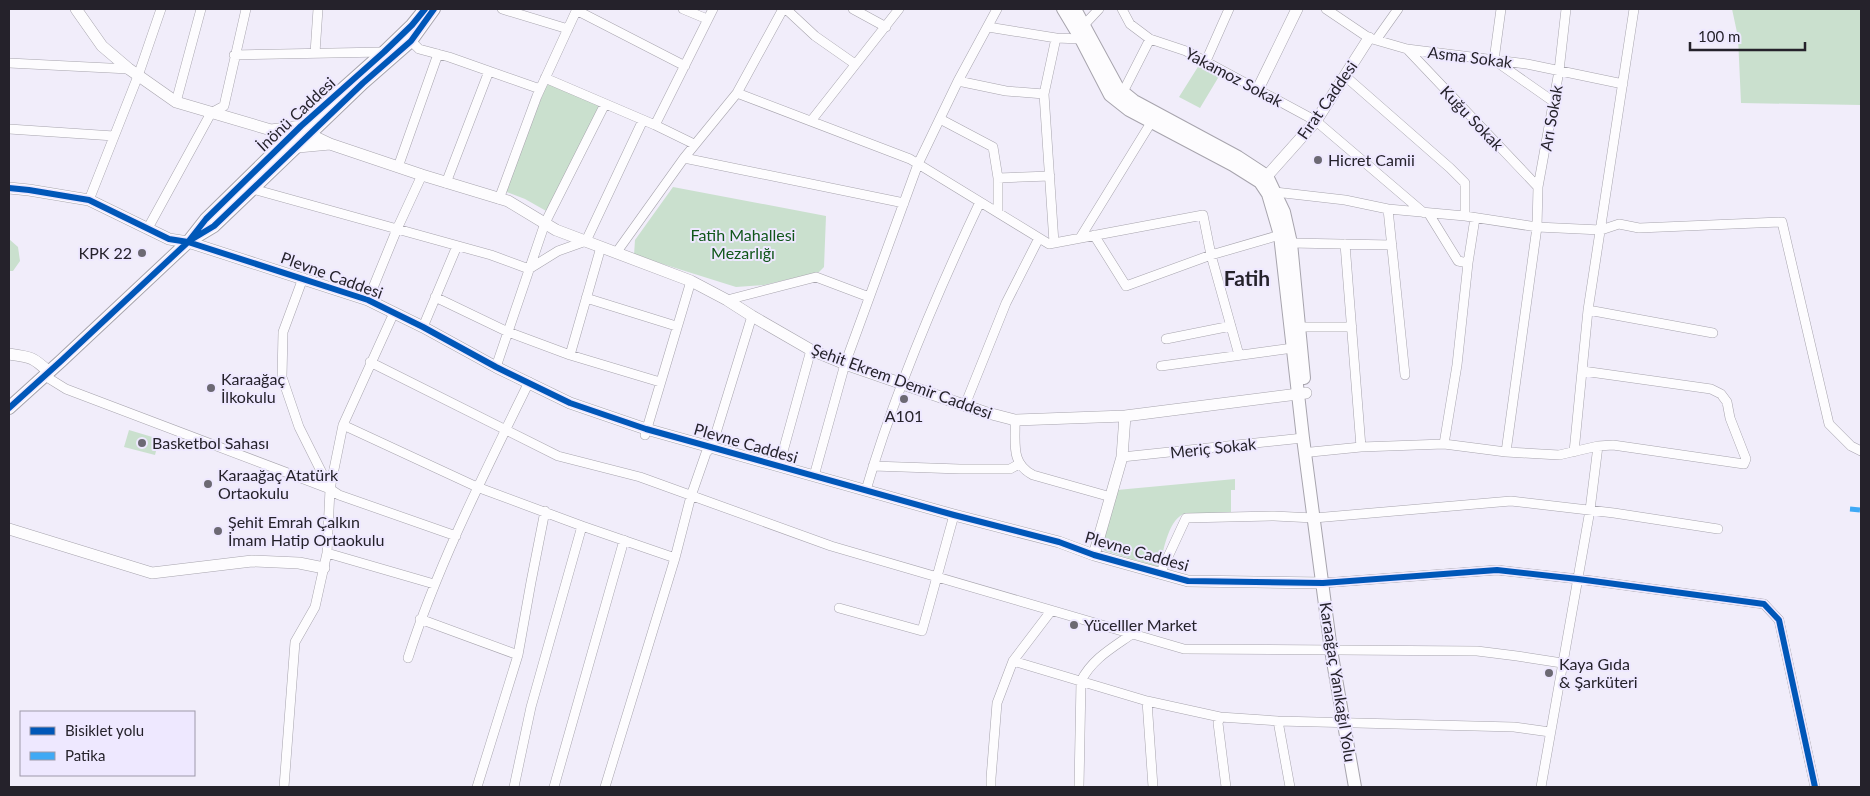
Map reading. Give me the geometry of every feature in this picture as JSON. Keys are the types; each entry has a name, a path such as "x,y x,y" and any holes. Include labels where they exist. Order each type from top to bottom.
{"main road":[{"name":"İnönü Caddesi","path":"188,242 214,226 298,146 306,130 412,25 425,9"},
{"name":"İnönü Caddesi","path":"9,408 188,242 206,218 286,140 306,130 411,41 434,9"},
{"path":"1063,9 1082,39 1110,95 1129,110 1264,179"},
{"path":"1074,9 1118,88 1134,102 1238,157 1264,179 1284,212 1291,243 1300,327 1303,438 1311,487"},
{"path":"1271,192 1280,235 1293,348 1311,452 1311,487"},
{"name":"Karaağaç Yanıkağıl Yolu","path":"1311,487 1322,583 1355,787"}],"street":[{"path":"76,9 102,46 176,102 272,130 306,130 330,144"},
{"path":"89,200 114,136 134,72 161,9"},
{"path":"176,102 201,9"},
{"path":"148,228 211,113 224,106 234,55 246,9"},
{"path":"315,53 318,9"},
{"path":"502,9 568,30"},
{"path":"683,9 707,19"},
{"path":"655,125 713,9"},
{"path":"616,253 689,151 737,93 784,9 815,36 855,64"},
{"path":"853,9 886,27"},
{"path":"811,121 899,9"},
{"path":"814,476 845,364 918,164 958,81 997,9"},
{"path":"1084,25 1099,9"},
{"name":"Yakamoz Sokak","path":"1122,9 1130,24 1150,39 1186,51 1316,121 1427,214 1458,261 1468,263"},
{"path":"1206,61 1229,9"},
{"path":"1258,89 1297,9"},
{"name":"Asma Sokak","path":"1326,9 1373,39 1407,49 1527,64 1624,84"},
{"path":"1373,39 1398,9"},
{"path":"1501,9 1494,60 1554,102"},
{"name":"Arı Sokak","path":"1506,452 1537,227 1538,187 1560,71 1566,9"},
{"path":"1574,452 1588,310 1634,9"},
{"path":"499,199 540,89 577,10 685,66"},
{"path":"988,28 1056,38 1082,39"},
{"path":"1054,242 1044,94 1056,38"},
{"path":"1123,92 1150,39"},
{"name":"Fırat Caddesi","path":"1264,179 1316,121 1345,76 1373,39"},
{"path":"411,41 419,49 540,89"},
{"name":"Kuğu Sokak","path":"1407,49 1538,187"},
{"path":"234,55 384,52"},
{"path":"398,167 438,54"},
{"path":"9,63 134,72"},
{"path":"446,183 489,71"},
{"path":"1345,76 1465,183 1470,217 1468,263 1457,365 1444,444"},
{"path":"545,78 655,125 689,151 695,160 904,203"},
{"path":"958,81 1006,91 1044,94"},
{"path":"737,93 910,159 1049,244 1203,216 1211,256 1239,355"},
{"path":"496,367 545,223 605,104"},
{"path":"940,119 993,147 998,178 998,212"},
{"path":"529,269 558,251 586,242 643,120"},
{"path":"1080,238 1152,121"},
{"path":"9,129 114,136"},
{"path":"272,130 298,146 330,144"},
{"name":"Şehit Ekrem Demir Caddesi","path":"330,144 446,183 508,201 556,230 691,281 811,350 845,364 965,405 1016,420 1125,416 1302,394"},
{"path":"368,300 397,229 422,175"},
{"path":"998,178 1050,176"},
{"name":"Plevne Caddesi","path":"9,188 89,200 169,238 188,242 368,300 423,327 496,367 570,403 645,432 712,446 954,515 1059,542 1094,555 1188,581 1322,583"},
{"path":"253,189 491,255 529,269"},
{"path":"1271,192 1345,200 1388,209 1470,217 1537,227 1601,230 1619,224 1639,228 1782,222 1829,424 1851,446 1861,451"},
{"path":"866,490 901,383 961,241 980,202"},
{"path":"1388,209 1405,375"},
{"path":"1094,235 1126,286 1211,256 1280,235"},
{"path":"965,405 1006,303 1039,238"},
{"path":"1291,243 1392,245"},
{"path":"1345,244 1361,447"},
{"path":"423,327 457,246"},
{"path":"570,355 601,248"},
{"path":"727,300 816,277 869,297"},
{"path":"303,278 283,332 282,377 299,427 330,489"},
{"path":"645,432 691,281"},
{"path":"435,297 508,332 570,355 660,382"},
{"path":"586,298 676,326"},
{"path":"1588,310 1713,333"},
{"path":"284,787 295,642 316,607 327,554 330,489 343,425 392,317 392,312"},
{"path":"605,787 676,558 691,496 706,453 712,446 752,316"},
{"path":"1166,339 1230,326"},
{"path":"1300,327 1352,327"},
{"path":"1161,366 1293,348"},
{"path":"779,466 811,350"},
{"path":"9,354 36,359 47,374 66,389 330,489 339,495 456,536"},
{"path":"370,362 558,456 640,477 830,546 1184,649 1477,652 1517,656 1562,664"},
{"path":"1311,452 1361,447 1444,444 1506,452 1559,455 1598,446 1629,446 1744,464 1746,459 1730,418 1726,402 1721,394 1711,389 1583,372"},
{"path":"408,658 420,619 434,584 477,487 529,382"},
{"path":"1094,555 1122,457 1125,416"},
{"path":"1016,420 1017,460 1024,471 1033,476 1111,498"},
{"path":"343,425 477,487 676,558"},
{"name":"Meriç Sokak","path":"1122,457 1303,438"},
{"path":"1541,787 1590,510 1598,446"},
{"path":"873,466 1010,469 1019,464"},
{"path":"1160,574 1186,518 1274,516 1314,518 1511,501 1590,510 1718,529"},
{"path":"477,787 518,655 546,511"},
{"path":"839,608 922,631 954,515"},
{"path":"514,787 531,707 582,526"},
{"path":"9,529 152,573 252,561 299,563 324,568"},
{"path":"554,787 624,540"},
{"path":"327,554 434,584"},
{"path":"1322,583 1497,570 1764,604 1779,620 1815,787"},
{"path":"992,787 991,778 997,703 1013,661 1052,611"},
{"path":"420,619 518,655"},
{"path":"1078,787 1081,681 1085,672 1095,660 1132,634"},
{"path":"1013,661 1148,701 1220,717 1278,722 1514,727 1550,732"},
{"path":"1148,701 1153,787"},
{"path":"1220,717 1218,723 1226,787"},
{"path":"1278,722 1290,787"}],"green space":[{"path":"1732,9 1861,9 1861,105 1741,103 1738,37"},
{"path":"1201,62 1221,73 1200,108 1179,97"},
{"path":"549,83 597,104 599,108 548,212 525,199 504,191"},
{"name":"Fatih Mahallesi Mezarlığı","path":"673,187 826,216 824,267 819,272 764,285 736,287 634,255 635,240"},
{"path":"9,239 18,247 20,261 13,271 9,271"},
{"name":"Basketbol Sahası","path":"129,430 159,439 155,455 124,447"},
{"path":"1235,479 1235,490 1231,490 1231,514 1183,514 1173,524 1159,567 1105,551 1101,547 1117,490"}],"marked path":[{"path":"1850,509 1861,510"}],"cycle path":[{"path":"9,408 188,242 206,219 301,126 384,52 412,25 425,9"},
{"path":"194,238 214,226 363,83 411,41 434,9"},
{"path":"9,188 89,200 169,239 188,242 368,300 423,327 496,367 570,403 646,429 954,515 1059,542 1094,555 1188,581 1323,583 1497,570 1764,604 1779,620 1815,787"}],"place":[{"name":"Hicret Camii","path":"1318,160"},
{"name":"KPK 22","path":"142,253"},
{"name":"Karaağaç İlkokulu","path":"211,388"},
{"name":"A101","path":"904,399"},
{"name":"Basketbol Sahası","path":"142,443"},
{"name":"Karaağaç Atatürk Ortaokulu","path":"208,484"},
{"name":"Şehit Emrah Çalkın İmam Hatip Ortaokulu","path":"218,531"},
{"name":"Yücelller Market","path":"1074,625"},
{"name":"Kaya Gıda & Şarküteri","path":"1549,673"}],"district":[{"name":"Fatih","path":"1247,279"}]}
